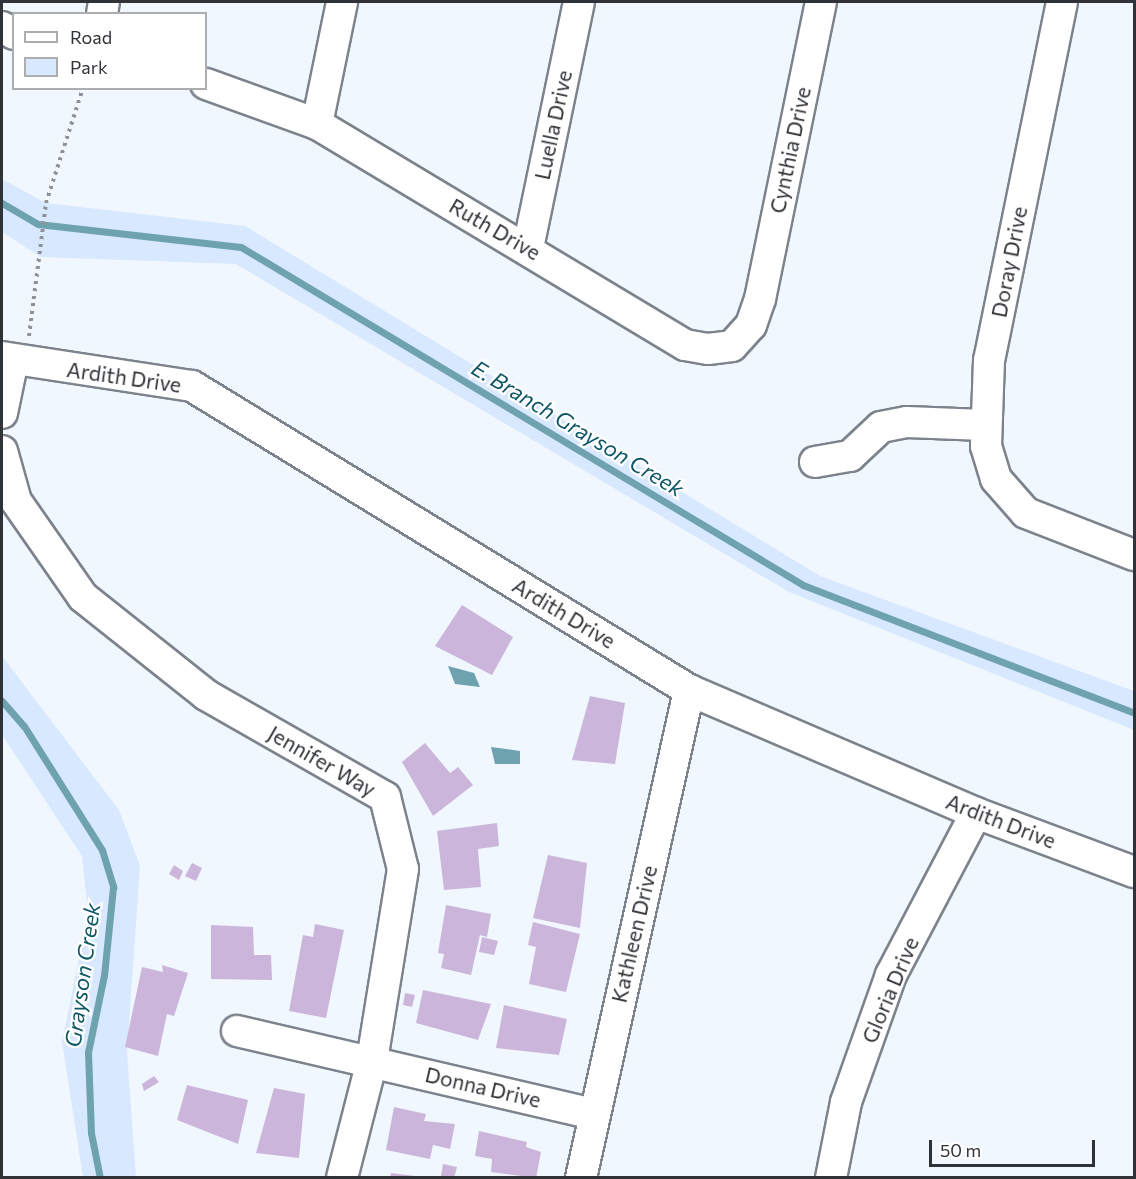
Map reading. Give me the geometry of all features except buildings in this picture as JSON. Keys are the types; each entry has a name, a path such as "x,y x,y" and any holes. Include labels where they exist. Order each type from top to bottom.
{"street":[{"path":"317,123 342,2"},
{"name":"Luella Drive","path":"528,248 579,2"},
{"name":"Cynthia Drive","path":"760,299 821,2"},
{"name":"Doray Drive","path":"1062,2 989,360 984,424 996,479 1026,513 1134,555"},
{"name":"Ruth Drive","path":"207,84 317,123 528,248 685,345 732,346 751,325 760,299"},
{"path":"2,413 13,360"},
{"name":"Ardith Drive","path":"13,360 192,386 689,690 976,813 1134,872"},
{"path":"815,462 850,456 881,427 907,422 984,424"},
{"name":"Jennifer Way","path":"2,451 16,501 83,597 206,695 385,797 403,869 372,1060 342,1178"},
{"name":"Kathleen Drive","path":"581,1178 689,690"},
{"name":"Gloria Drive","path":"831,1178 846,1102 891,975 976,813"},
{"name":"Donna Drive","path":"237,1030 594,1113"}],"path":[{"path":"13,360 41,258 46,203 82,90"}],"green space":[{"path":"2,179 46,203 245,226 820,576 1134,691 1134,730 789,592 236,264 41,257 2,232"},
{"path":"2,656 119,810 140,866 127,1052 136,1177 83,1177 62,1042 88,914 82,856 2,735"}],"shaded area":[{"path":"448,666 474,673 480,687 455,684"},
{"path":"491,747 520,751 520,764 495,764"}],"waterway":[{"name":"E. Branch Grayson Creek","path":"2,203 38,224 241,247 803,585 1134,713"},
{"name":"Grayson Creek","path":"2,701 24,726 102,850 113,887 104,975 88,1052 91,1133 100,1178"}]}
